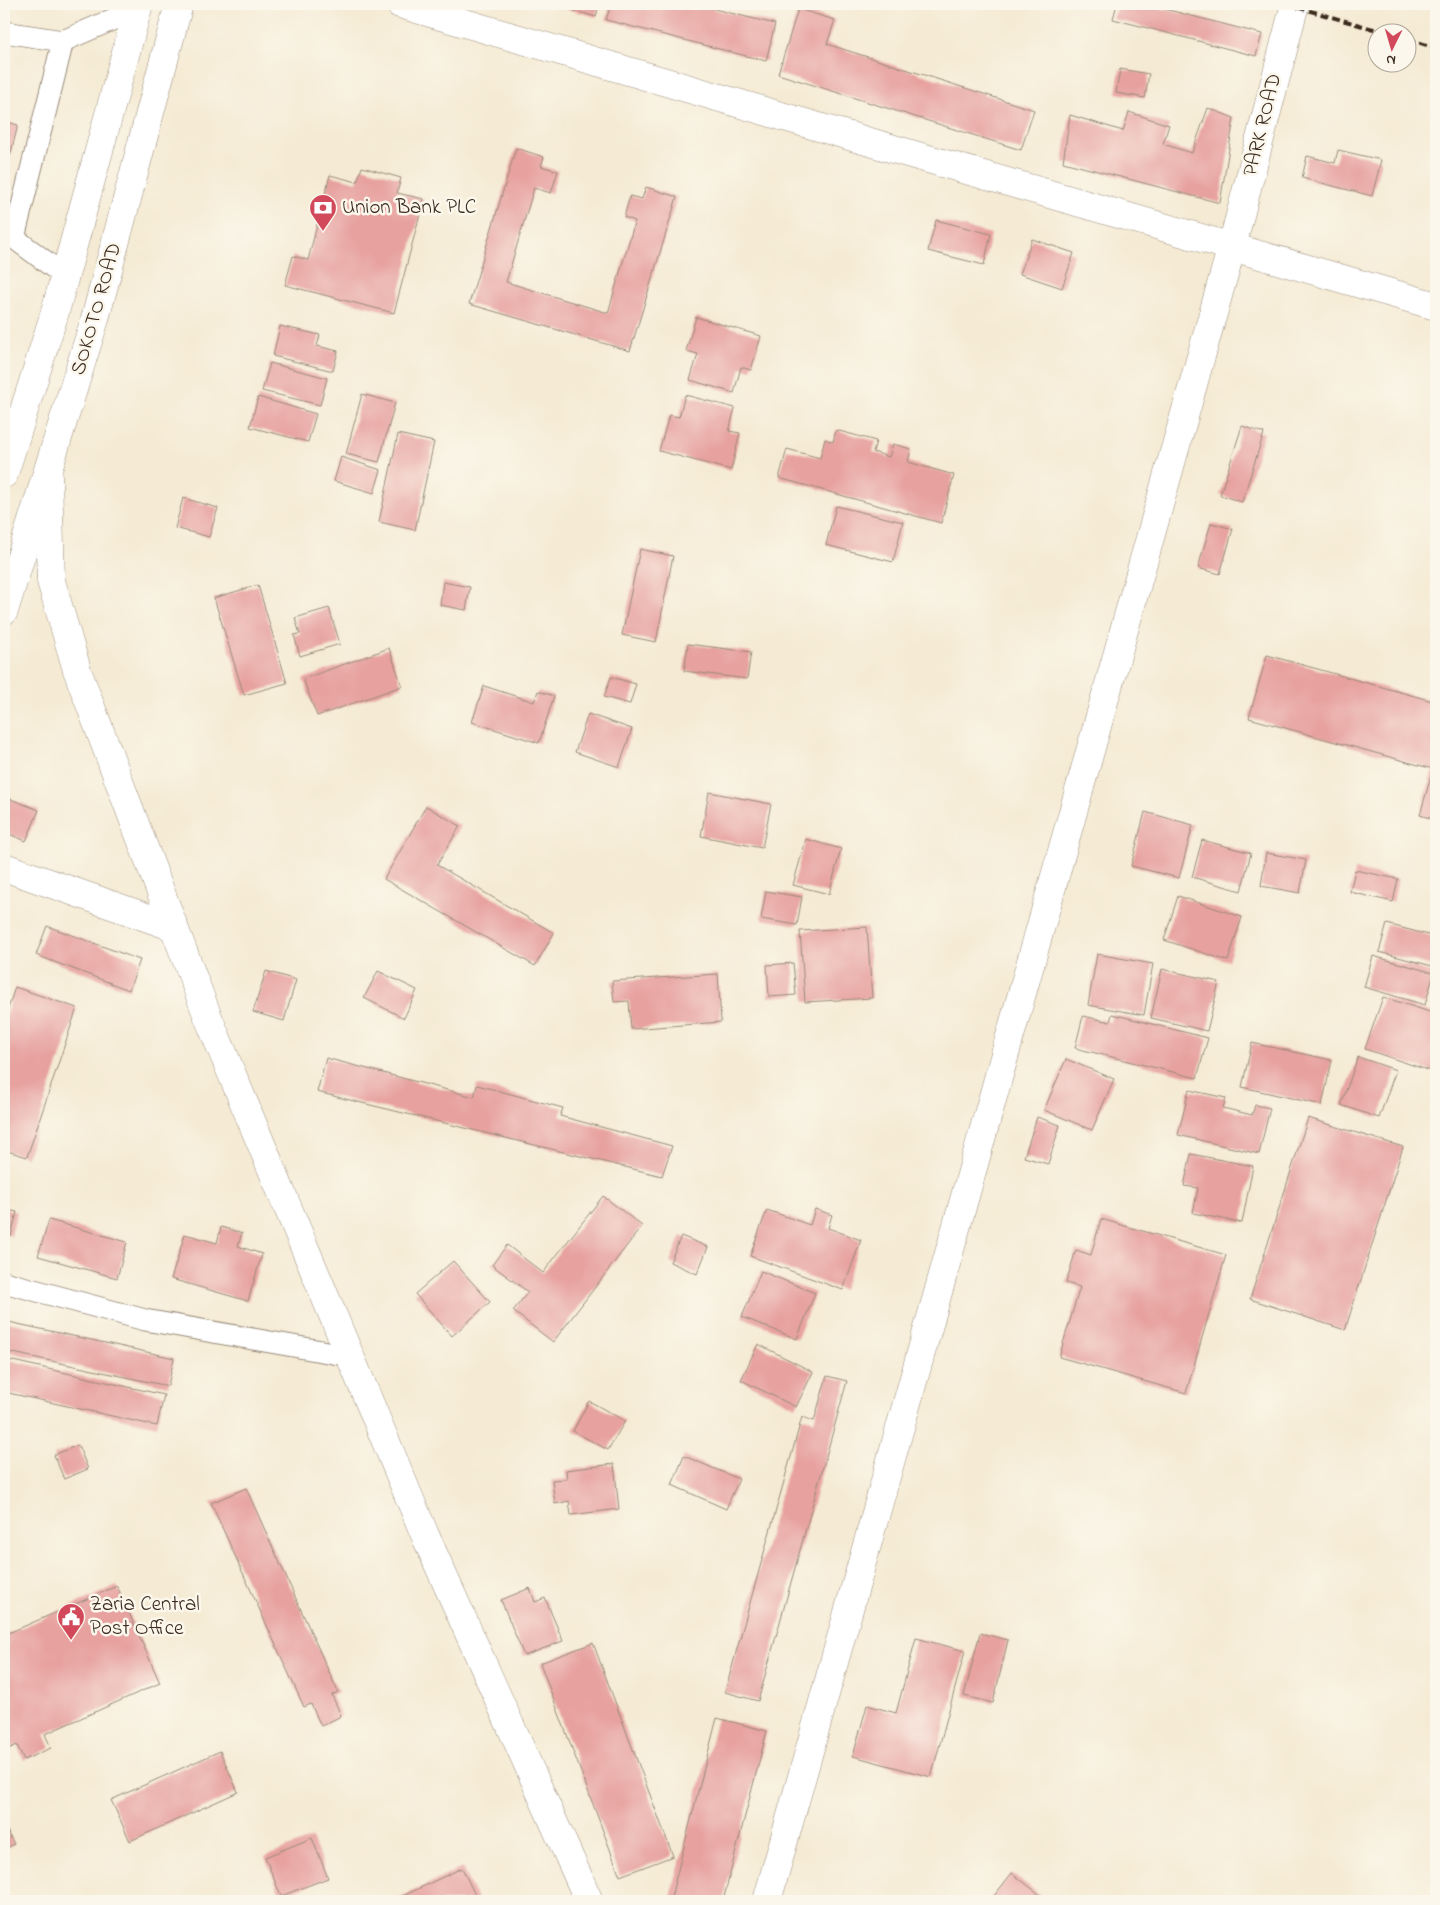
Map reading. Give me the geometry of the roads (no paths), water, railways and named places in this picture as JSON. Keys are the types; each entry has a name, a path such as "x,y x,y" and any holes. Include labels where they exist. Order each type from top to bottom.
{"street":[{"name":"SOKOTO ROAD","path":"4,611 95,319 179,4"},
{"path":"400,4 894,150 1436,306"},
{"name":"PARK ROAD","path":"767,1901 1232,246 1295,4"},
{"name":"SOKOTO ROAD","path":"4,474 55,312 138,7"},
{"path":"48,472 51,581 78,670 208,1017 425,1535 589,1901"},
{"path":"4,867 174,927"}],"lane":[{"path":"4,32 63,41 138,7"},
{"path":"63,41 9,235 64,276"},
{"path":"4,1282 145,1320 350,1356"}],"railway":[{"path":"1286,4 1368,27"},
{"path":"1418,42 1436,48"}],"place":[{"name":"Union Bank PLC","path":"323,232"},
{"name":"Zaria Central Post Office","path":"71,1641"}]}
